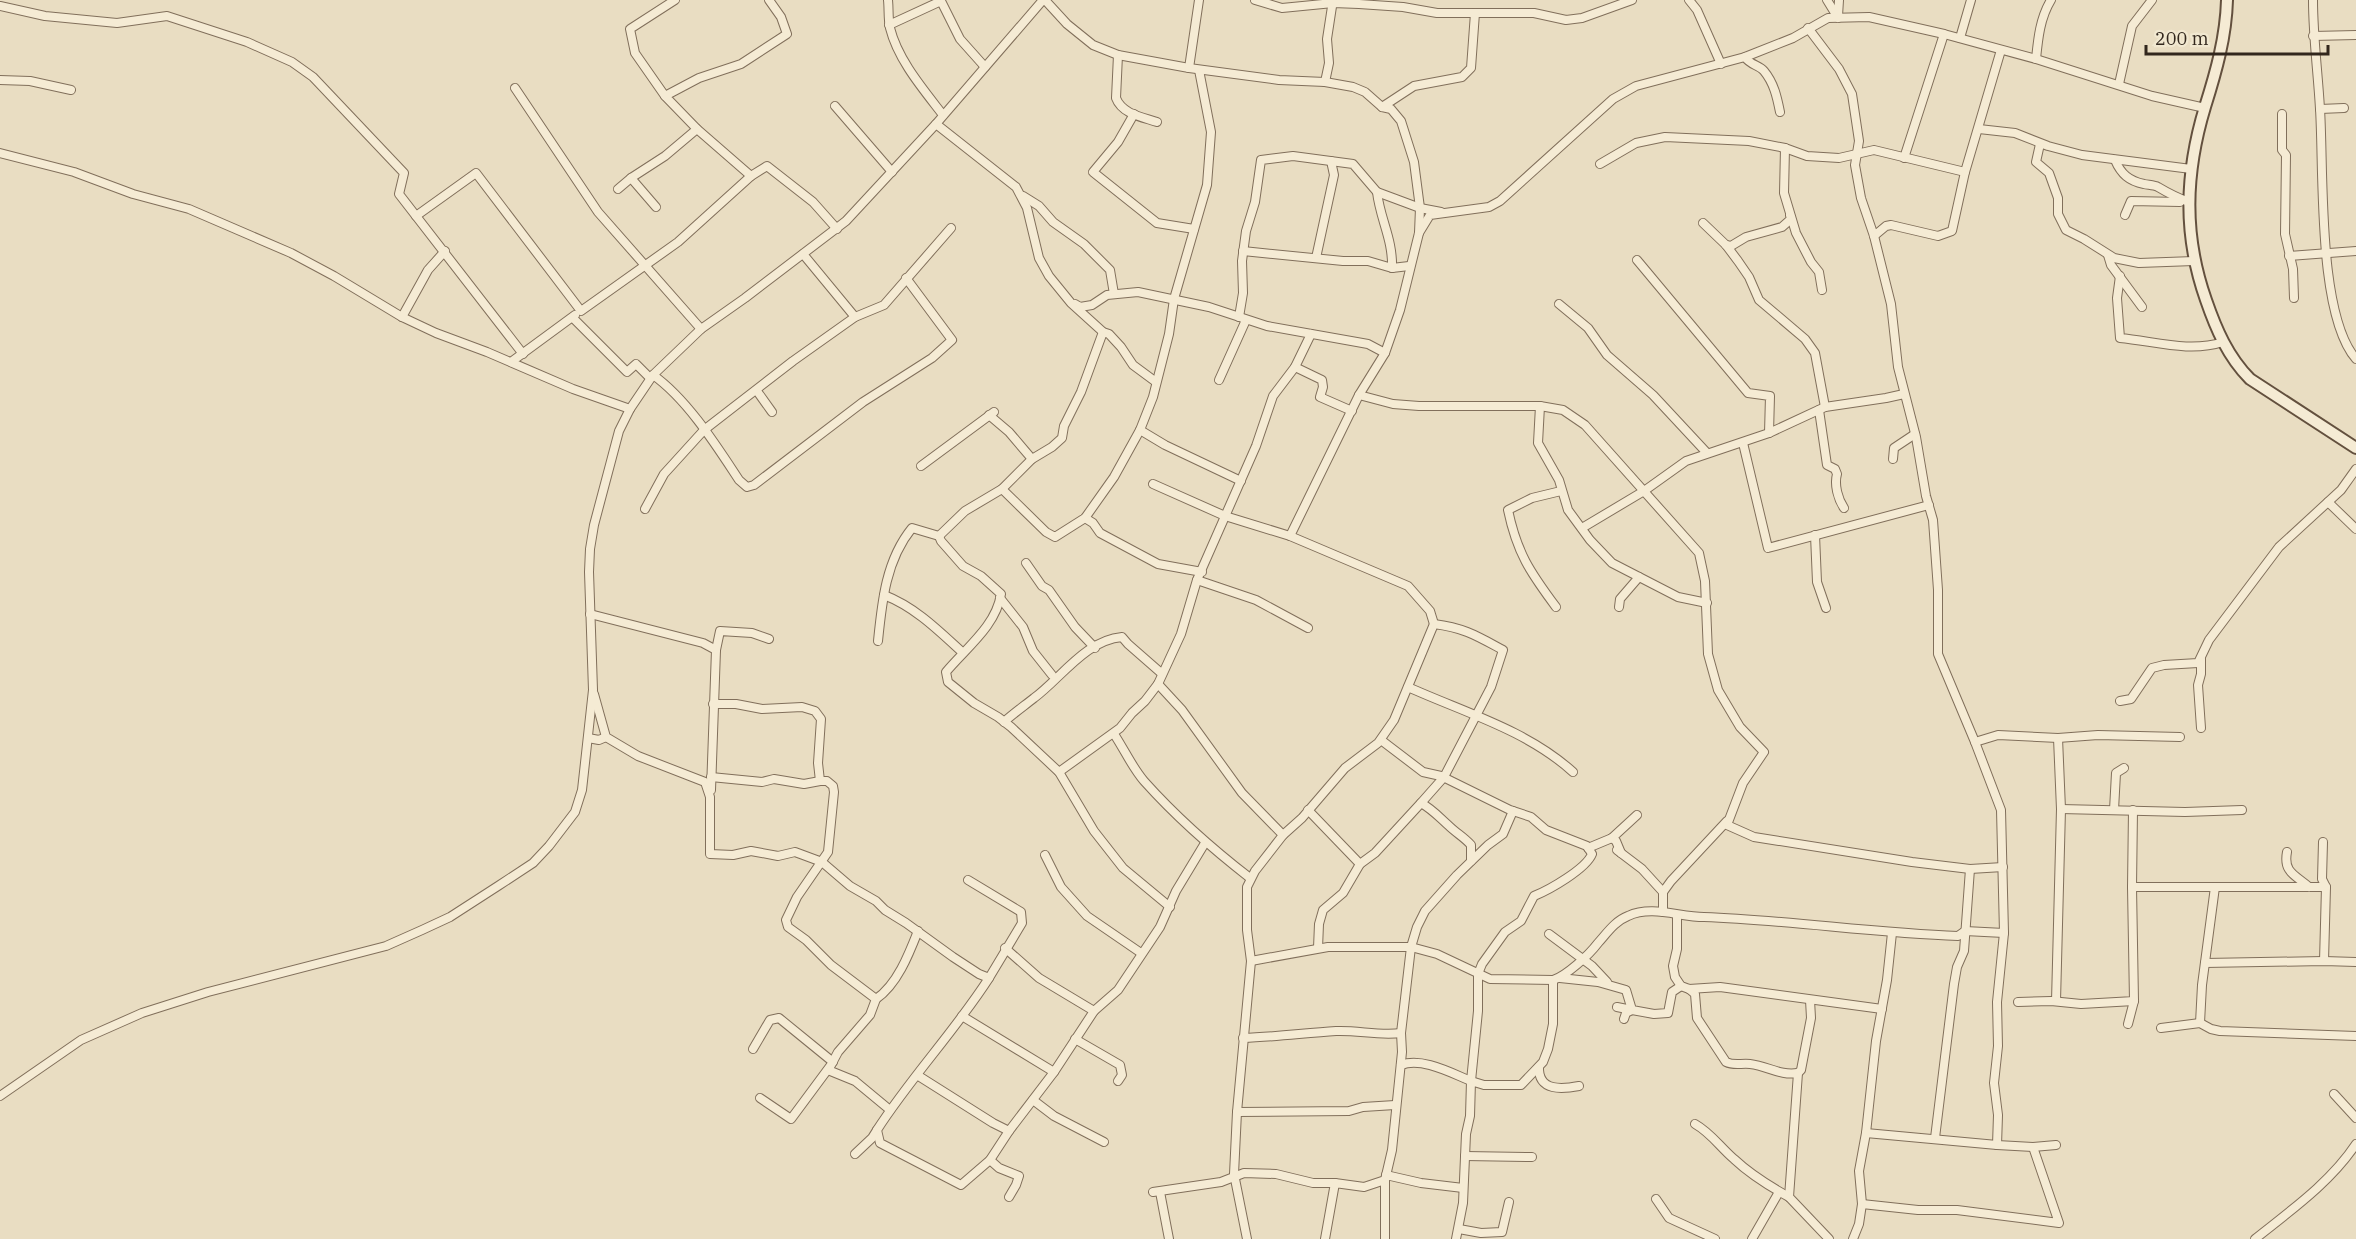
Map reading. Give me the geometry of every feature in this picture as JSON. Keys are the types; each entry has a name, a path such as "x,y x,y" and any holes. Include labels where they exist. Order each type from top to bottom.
{"street":[{"path":"675,0 630,29 635,53 665,96 697,129 751,176"},
{"path":"665,96 699,78 741,64 787,34 769,0"},
{"path":"888,0 889,25 896,47 924,91 943,115"},
{"path":"0,1096 81,1040 142,1013 208,992 386,946 450,917 533,862 575,812 582,790 593,690 589,572 594,525 619,431 630,409 651,376 701,329 837,229 936,124 1044,0 1093,45 1118,55 1199,70 1353,87 1365,92 1382,106 1391,109 1401,121 1414,162 1420,208 1419,233 1409,266 1400,310 1385,353 1359,395 1290,536"},
{"path":"1189,68 1199,0"},
{"path":"1255,0 1282,8 1333,2 1403,7 1437,13 1534,13 1566,20 1582,18 1632,0"},
{"path":"1689,0 1697,10 1721,64"},
{"path":"1827,0 1838,18"},
{"path":"1838,18 1839,0"},
{"path":"1960,38 1971,0"},
{"path":"2036,59 2038,38 2049,0"},
{"path":"2119,84 2132,26 2152,0"},
{"path":"2227,0 2219,62 2205,108 2191,169 2188,202 2189,232 2194,261 2214,324 2240,369 2250,379 2356,448"},
{"path":"2313,0 2313,36 2320,109 2327,255 2337,324 2343,339 2356,359"},
{"path":"889,25 941,1 960,39 985,67"},
{"path":"1324,82 1329,63 1327,39 1333,2"},
{"path":"0,6 45,16 117,23 166,16 247,42 292,62 313,77 404,173 399,194 523,354"},
{"path":"1382,106 1414,86 1462,77 1471,68 1475,13"},
{"path":"1419,233 1430,215 1489,207 1500,201 1613,99 1635,86 1745,57 1793,38 1828,18 1869,17 1944,34 2036,59 2152,96 2205,108"},
{"path":"1808,28 1839,69 1852,94 1859,141 1859,154 1855,165 1861,198 1874,236 1891,304 1898,367 1934,520 1938,590 1938,654 2001,810 2004,933 1997,1002 1998,1046 1994,1083 1998,1115 1997,1145"},
{"path":"1904,158 1944,34"},
{"path":"2313,36 2356,35"},
{"path":"1874,236 1886,226 1891,225 1938,236 1952,231 1965,172 2001,50"},
{"path":"1118,55 1116,98 1122,108 1157,122"},
{"path":"1745,57 1749,63 1765,72 1775,88 1780,112"},
{"path":"1002,489 1053,537 1085,518 1114,477 1140,430 1153,397 1169,334 1174,299 1207,185 1211,132 1199,70"},
{"path":"0,80 30,81 71,90"},
{"path":"514,88 592,203 644,266 671,292 701,329"},
{"path":"835,106 892,172"},
{"path":"2320,109 2344,108"},
{"path":"1134,114 1118,142 1093,172 1157,223 1194,229"},
{"path":"2282,114 2282,150 2286,155 2285,234 2294,277 2294,298"},
{"path":"936,124 1008,180 1022,195 1039,206 1053,222 1084,244 1110,270 1114,294"},
{"path":"618,189 665,156 697,129"},
{"path":"1979,129 2014,133 2040,144 2073,153 2191,169"},
{"path":"1600,164 1636,143 1665,136 1749,141 1785,148 1807,156 1839,158 1874,150 1965,172"},
{"path":"2040,144 2036,162 2049,173 2058,198 2057,206 2062,225 2066,230 2084,238 2114,258 2139,263 2194,261"},
{"path":"1785,148 1784,193 1791,219 1811,262 1819,272 1822,290"},
{"path":"0,153 74,172 133,194 189,209 291,253 402,317 436,333 573,389 630,409"},
{"path":"1219,380 1242,319 1243,251 1255,201 1261,160 1293,156 1353,164 1377,192 1420,208 1445,213"},
{"path":"1316,258 1334,175 1331,160"},
{"path":"2115,160 2121,172 2129,179 2157,186 2165,193 2188,202"},
{"path":"511,362 678,242 751,176 767,166 813,202 837,229"},
{"path":"416,216 476,173 581,311"},
{"path":"632,178 656,207"},
{"path":"1377,192 1378,203 1391,243 1392,268"},
{"path":"1022,195 1039,258 1049,276 1071,303 1103,332 1109,334 1133,365 1156,382"},
{"path":"2125,215 2131,201 2188,202"},
{"path":"1726,245 1731,246 1746,237 1782,227 1791,219"},
{"path":"1703,224 1726,245 1749,277 1759,300 1805,339 1815,353 1827,465 1835,469 1838,474 1836,479 1839,501 1844,508"},
{"path":"645,509 664,474 704,430 793,361 855,317 884,305 951,228"},
{"path":"402,317 428,270 445,251"},
{"path":"1243,251 1368,261 1392,268 1409,266"},
{"path":"2289,256 2327,255 2356,251"},
{"path":"803,254 855,317"},
{"path":"2108,255 2111,265 2142,307"},
{"path":"1637,260 1748,393 1770,396 1769,433"},
{"path":"2120,276 2117,298 2120,338 2174,346 2207,347 2223,342"},
{"path":"573,318 627,372 636,364 669,387 747,487 754,485 863,402 932,358 952,340 906,278"},
{"path":"1071,303 1080,307 1092,305 1101,297 1138,292 1209,307 1267,326 1368,344 1385,353"},
{"path":"1559,304 1588,328 1606,355 1653,394 1707,453"},
{"path":"939,536 965,511 1002,489 1032,459 1062,438 1064,426 1081,392 1103,332"},
{"path":"1059,772 1114,734 1158,684 1180,634 1199,576 1257,446 1273,396 1295,367 1311,333"},
{"path":"1295,367 1322,380 1323,387 1320,397 1352,411"},
{"path":"757,391 772,412"},
{"path":"1581,528 1644,491 1686,461 1769,433 1822,408 1904,394"},
{"path":"1359,395 1392,404 1419,406 1540,406 1563,410 1585,425 1699,553 1707,603 1708,654 1718,690 1740,727 1764,752 1743,783 1727,821 1685,864 1664,892 1663,912"},
{"path":"1540,406 1538,443 1555,473 1568,510 1581,528 1612,562 1678,597 1707,603"},
{"path":"921,466 992,413 1032,459"},
{"path":"1140,430 1165,445 1241,481"},
{"path":"1893,459 1894,448 1915,434"},
{"path":"1743,443 1768,548 1929,505"},
{"path":"2120,701 2131,699 2152,668 2198,663 2209,640 2279,547 2341,490 2356,469"},
{"path":"1153,484 1225,516 1290,536 1408,586 1430,611 1434,624 1394,720 1381,740 1345,768 1283,835 1250,878 1247,887 1247,930 1251,961 1237,1112 1234,1177 1247,1239"},
{"path":"1556,607 1521,555 1508,510 1532,498 1561,490"},
{"path":"2328,502 2356,529"},
{"path":"1085,518 1093,523 1100,533 1158,564 1199,576 1256,600 1308,628"},
{"path":"878,641 888,572 901,542 912,528 939,536"},
{"path":"1815,535 1817,582 1826,608"},
{"path":"939,536 940,541 963,566 981,576 1001,594 987,628 946,672 948,682 974,703 1004,722 1059,772 1094,831 1114,857 1132,876 1170,907"},
{"path":"1026,564 1042,586 1049,590 1075,627 1095,648"},
{"path":"1619,607 1620,599 1639,577"},
{"path":"884,595 919,613 963,652"},
{"path":"1000,598 1023,627 1033,651 1052,675"},
{"path":"993,616 1004,613 1012,615"},
{"path":"590,614 703,643 716,650"},
{"path":"1318,948 1319,924 1323,910 1343,893 1360,864 1375,853 1444,777 1491,687 1503,650 1472,632 1434,624"},
{"path":"769,639 752,633 720,631 716,650 713,704 710,854 733,855 752,851 778,856 795,852 822,862 850,886 876,901 885,910 953,957 989,978"},
{"path":"1004,722 1035,698 1066,668 1115,637 1122,637 1160,672"},
{"path":"2200,658 2198,690 2201,728"},
{"path":"1158,684 1182,710 1242,793 1283,835"},
{"path":"1408,687 1476,714 1549,752 1573,771"},
{"path":"593,690 606,736 638,756 705,782 710,797"},
{"path":"713,704 736,704 762,709 802,707 815,711 820,719 818,763 820,781"},
{"path":"1114,734 1143,779 1180,820 1204,843 1250,878"},
{"path":"1975,742 1998,735 2058,738 2098,735 2180,737"},
{"path":"588,738 599,740 606,736"},
{"path":"2056,1001 2061,808 2058,738"},
{"path":"1381,740 1423,771 1444,777 1513,811 1531,817 1546,830 1588,848 1592,854 1589,860 1546,891 1534,896 1521,921 1505,933 1482,964 1478,974 1478,1011 1470,1116 1466,1134 1463,1188 1456,1239"},
{"path":"2114,810 2116,773 2124,768"},
{"path":"711,777 762,783 774,779 804,784 827,781 833,786 828,852 797,897 786,920 788,927 806,940 831,965 876,999"},
{"path":"1421,803 1434,810 1448,825 1464,836 1471,845 1471,861"},
{"path":"2061,808 2185,812 2242,810"},
{"path":"1308,810 1360,864"},
{"path":"2128,1024 2134,1001 2133,810"},
{"path":"1388,1238 1386,1178 1392,1150 1401,1065 1401,1033 1411,947 1425,911 1488,844 1503,834 1513,811"},
{"path":"1588,848 1612,838 1636,815"},
{"path":"1727,821 1727,825 1754,837 1970,869 2003,867"},
{"path":"1612,838 1616,841 1619,852 1642,869 1664,892"},
{"path":"2323,842 2322,879 2326,887 2324,961"},
{"path":"877,1130 880,1143 961,1185 990,1160 1054,1072 1094,1011 1118,990 1160,927 1176,891 1204,843"},
{"path":"2287,852 2285,860 2289,872 2309,887"},
{"path":"1045,855 1061,887 1087,916 1141,953"},
{"path":"1935,1138 1954,984 1957,967 1964,951 1970,869"},
{"path":"855,1154 872,1138 890,1110 962,1016 989,978 1022,923 1021,912 968,880"},
{"path":"2132,887 2326,887"},
{"path":"2200,1023 2215,887"},
{"path":"1401,1065 1407,1062 1422,1064 1484,1086 1521,1086 1539,1067 1548,1049 1552,1034 1556,979 1598,944 1616,923 1628,915 1653,910 1677,915 1726,917 1892,933 1958,936 1965,931 2004,933"},
{"path":"1677,915 1677,949 1673,966 1675,977 1685,988 1695,994 1697,1018 1713,1039 1713,1044 1726,1062 1731,1065 1758,1066 1782,1074 1798,1073"},
{"path":"760,1098 791,1119 848,1040 870,1015 876,999 885,994 908,956 918,931"},
{"path":"1853,1239 1859,1224 1862,1204 1859,1171 1866,1133 1875,1041 1882,1009 1892,933"},
{"path":"1549,934 1580,960 1592,966 1608,984"},
{"path":"1251,961 1318,948 1411,947 1437,954 1490,979 1556,979 1608,984 1626,990 1632,1010"},
{"path":"1005,948 1039,978 1094,1011"},
{"path":"2205,963 2356,962"},
{"path":"1617,1007 1654,1014 1668,1013 1672,992 1685,988 1720,987 1882,1009"},
{"path":"1789,1197 1798,1073 1801,1070 1811,1018 1810,1000"},
{"path":"2018,1002 2056,1001 2081,1004 2134,1001"},
{"path":"1868,1007 1880,1020"},
{"path":"1624,1019 1626,1013 1632,1010"},
{"path":"962,1016 1054,1072"},
{"path":"753,1049 770,1020 779,1018 833,1062"},
{"path":"2161,1028 2200,1023 2220,1031 2356,1036"},
{"path":"1243,1038 1280,1037 1335,1031 1390,1035 1401,1033"},
{"path":"1075,1039 1120,1065 1122,1076 1118,1082"},
{"path":"1539,1067 1540,1077 1545,1083 1558,1089 1579,1086"},
{"path":"828,1070 855,1081 890,1110"},
{"path":"917,1075 1009,1131"},
{"path":"2334,1094 2356,1118"},
{"path":"1033,1100 1054,1116 1104,1142"},
{"path":"1237,1112 1349,1111 1363,1107 1395,1105"},
{"path":"1695,1124 1709,1132 1720,1146 1750,1173 1789,1197 1829,1239"},
{"path":"1866,1133 1997,1145 2033,1147 2056,1145"},
{"path":"2255,1239 2318,1186 2347,1157 2356,1144"},
{"path":"1862,1204 1918,1210 1957,1210 2059,1223 2033,1147"},
{"path":"1465,1156 1532,1157"},
{"path":"990,1160 999,1168 1019,1176 1009,1197"},
{"path":"1170,1239 1156,1192 1221,1182 1244,1173 1287,1175 1313,1183 1364,1187 1386,1178 1463,1188"},
{"path":"1325,1239 1335,1183"},
{"path":"1752,1239 1779,1192"},
{"path":"1656,1199 1670,1218 1715,1239"},
{"path":"1459,1229 1481,1233 1502,1232 1509,1202"}]}
